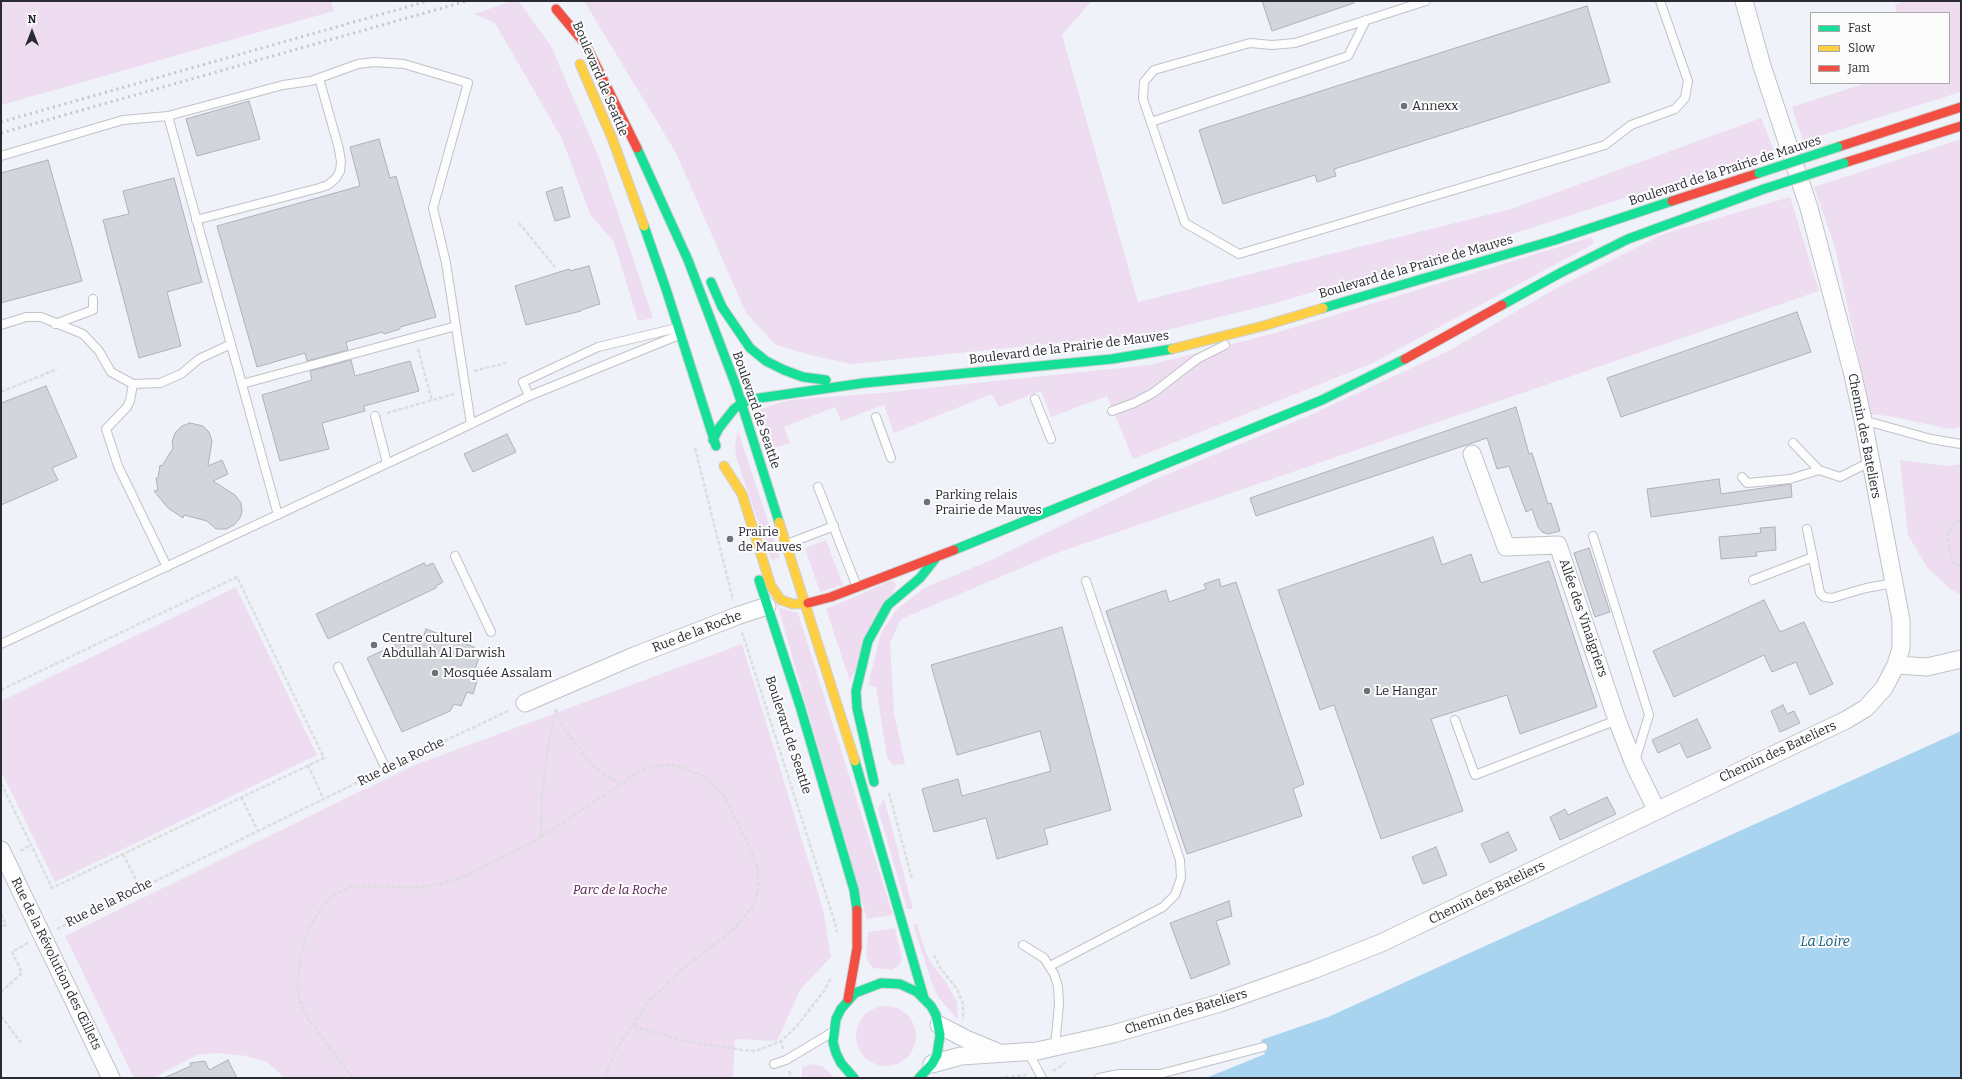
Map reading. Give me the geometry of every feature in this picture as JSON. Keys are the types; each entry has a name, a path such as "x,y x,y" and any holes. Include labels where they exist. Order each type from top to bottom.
{"main road":[{"name":"Boulevard de Seattle","path":"554,5 570,42"},
{"name":"Boulevard de Seattle","path":"554,5 586,45 630,133 688,260 742,403 868,802 924,998"},
{"name":"Boulevard de Seattle","path":"576,56 599,104 612,138 679,331 743,530"},
{"name":"Boulevard de la Prairie de Mauves","path":"714,440 719,428 728,415 742,403 793,392 864,383 1112,359 1172,349 1263,326 1555,240 1961,108"},
{"path":"805,604 857,588 937,557 1322,400 1389,368 1562,272 1628,239 1764,189 1961,126"},
{"path":"630,133 653,160"},
{"name":"Boulevard de la Prairie de Mauves","path":"708,276 722,307 732,323 750,348 766,361 803,377 864,383"},
{"path":"679,331 689,328"},
{"name":"Boulevard de Seattle","path":"705,332 718,340"},
{"name":"Boulevard de Seattle","path":"721,460 742,494 771,586 781,600 793,604 805,604"},
{"path":"868,802 875,779 857,708 856,691 868,641 888,605 920,578 937,557"},
{"name":"Boulevard de Seattle","path":"756,571 800,706 854,890 858,917 858,941 848,999"},
{"path":"850,1076 836,1053 833,1031 836,1019 848,999 863,988 881,983 900,984 924,998 931,1006 939,1025 939,1045 932,1064 919,1078"}],"street":[{"name":"Chemin des Bateliers","path":"932,1064 961,1056 1028,1052 1055,1048 1220,1003 1381,943 1846,720 1866,708 1884,688 1896,664 1901,648 1901,634 1894,583 1863,420 1852,371 1809,208 1762,66 1744,1"},
{"name":"Allée des Vinaigriers","path":"1472,454 1506,547 1558,545 1617,720 1634,764 1657,811"},
{"name":"Rue de la Roche","path":"525,703 634,656 767,606"},
{"path":"1896,664 1927,667 1961,659"},
{"name":"Rue de la Révolution des Œillets","path":"1,850 111,1078"},
{"name":"Chemin des Bateliers","path":"939,1025 963,1038 1003,1053"}],"lane":[{"path":"1426,1 1294,43 1272,45 1250,43 1154,70 1144,82 1143,99 1185,224 1239,254 1605,145 1631,125 1674,109 1685,98 1688,81 1660,1"},
{"path":"1151,122 1348,56 1366,20"},
{"path":"1,156 123,120 168,116 283,85 311,81 344,67 374,62 404,64 468,83 432,208 446,263 471,424"},
{"path":"196,220 319,188 328,185 336,178 340,171 341,162 339,149 319,78"},
{"path":"168,116 278,515"},
{"path":"55,324 93,310 93,299"},
{"path":"1,324 26,317 41,317 55,324 83,334 99,351 111,372 133,384 160,383 181,374 198,359 231,344"},
{"path":"242,384 456,326"},
{"path":"1112,411 1134,403 1153,393 1197,359 1263,326"},
{"path":"529,396 523,382 598,347 679,331"},
{"path":"1,644 529,396 679,331"},
{"path":"133,384 130,401 106,429 118,466 167,567"},
{"path":"1035,399 1052,440"},
{"path":"375,416 388,463"},
{"path":"876,417 891,458"},
{"path":"1863,420 1931,440 1961,444"},
{"path":"1793,443 1819,470 1840,477 1870,462"},
{"path":"1742,477 1747,483 1790,479 1819,470"},
{"path":"818,487 857,588"},
{"path":"787,544 834,526"},
{"path":"1807,529 1820,593 1828,599 1866,588 1894,583"},
{"path":"1593,536 1649,715 1634,764"},
{"path":"455,556 490,632"},
{"path":"1753,580 1813,557"},
{"path":"1050,966 1163,907 1175,895 1181,878 1178,854 1086,581"},
{"path":"338,666 386,769"},
{"path":"1455,720 1475,775 1617,720"},
{"path":"1023,945 1044,958 1050,966 1058,986 1059,1004 1055,1048"},
{"path":"774,1064 786,1060 833,1031"},
{"path":"1099,1078 1119,1074 1160,1074 1263,1047"},
{"path":"1028,1052 1041,1076"}],"path":[{"path":"519,223 555,267"},
{"path":"415,337 432,401"},
{"path":"464,374 506,363"},
{"path":"1,392 57,369"},
{"path":"375,416 466,391"},
{"name":"Boulevard de Seattle","path":"694,444 737,616 836,923 837,936"},
{"path":"1961,520 1955,522 1948,534 1950,551 1955,564 1961,566"},
{"path":"1,690 237,577 324,758 52,888 1,783"},
{"path":"548,693 565,730 591,764 606,776 621,783"},
{"name":"Rue de la Roche","path":"1,992 22,973 12,952 140,888 525,703"},
{"path":"541,837 542,793 549,740 556,709"},
{"path":"308,765 324,800"},
{"path":"353,1078 308,1019 300,1002 297,984 300,959 308,929 323,906 332,896 353,886 420,887 440,884 466,876 541,837 639,772 654,766 670,765 682,767 705,777 725,797 734,811 758,869 758,891 747,915 735,928 684,968 650,1000 634,1026 615,1051 605,1078"},
{"path":"887,787 914,886"},
{"path":"241,797 258,831"},
{"path":"123,854 140,888"},
{"path":"1,914 6,925 1,927"},
{"path":"932,951 941,968 956,989 963,1004 963,1038"},
{"path":"634,1026 662,1036 680,1040 756,1051 781,1042 797,1026 814,1005 834,972"},
{"path":"1,1016 21,1043"},
{"path":"781,1042 786,1060"},
{"path":"999,1078 1012,1075 1041,1076"}],"green space":[{"path":"1,1 331,1 334,11 1,105"},
{"path":"512,1 519,1 551,46 600,160 653,318 638,321 614,242 590,214 562,139 495,23 474,14"},
{"path":"584,1 1092,1 1062,35 1138,302 1511,209 1761,118 1774,150 1503,237 1272,304 1155,333 852,364 814,356 776,345 746,313 676,153"},
{"path":"1908,1 1961,1 1961,92 1803,141 1792,107 1863,84 1950,84 1950,12 1897,12 1895,4"},
{"path":"1961,139 1961,427 1949,429 1894,417 1871,414 1834,244 1814,187"},
{"path":"1790,197 1819,291 1054,554 901,619 890,643 894,713 905,764 893,765 887,757 876,687 868,685 881,633 896,610 924,588 991,560 1158,478 1308,416 1448,351 1560,286 1663,234"},
{"path":"1592,237 1593,244 1373,363 1133,459 1107,396 1051,417 1041,391 999,407 992,394 894,433 884,405 841,421 835,407 784,427 790,443 771,449 760,409 789,400 880,393 1149,365 1275,333"},
{"path":"738,431 780,558 771,560 736,457 735,446"},
{"path":"1900,460 1948,466 1961,464 1961,595 1950,589 1927,567 1908,535"},
{"path":"826,540 843,585 820,592 805,548"},
{"path":"893,580 896,585 850,681 826,609"},
{"path":"236,587 317,755 55,882 1,771 1,701"},
{"path":"778,607 798,613 893,915 867,919"},
{"name":"Parc de la Roche","path":"742,644 823,909 831,957 800,990 777,1041 735,1039 733,1078 285,1078 267,1062 246,1056 220,1053 197,1055 153,1078 134,1078 65,936 412,766"},
{"path":"884,798 913,909 907,909 878,809"},
{"path":"917,924 926,953 946,982 957,1002 958,1020 939,998 933,986 913,925"},
{"path":"895,928 902,959 900,964 892,970 873,968 866,956 868,932"},
{"path":"880,1006 892,1006 903,1011 911,1019 916,1030 914,1048 903,1061 892,1066 880,1066 869,1061 861,1053 856,1042 856,1030 861,1019 869,1011"},
{"path":"812,1064 822,1066 835,1078 802,1078 802,1067"}],"water":[{"name":"La Loire","path":"1961,731 1961,1078 1206,1078 1265,1054 1261,1040 1328,1017"}],"building":[{"path":"1262,1 1353,1 1354,3 1272,31"},
{"name":"Annexx","path":"1587,6 1610,82 1334,169 1336,176 1317,182 1315,175 1223,204 1199,130"},
{"path":"249,101 260,139 197,156 186,119"},
{"path":"379,139 390,178 396,176 436,317 400,327 400,329 384,334 383,332 346,342 348,350 307,361 305,353 257,367 217,226 360,186 350,147"},
{"path":"48,160 82,281 1,303 1,173"},
{"path":"174,178 202,282 167,292 181,346 139,358 103,220 129,214 123,191"},
{"path":"562,187 570,217 555,221 546,192"},
{"path":"589,266 600,304 581,311 526,325 515,286 569,269 570,271"},
{"path":"1797,312 1811,352 1621,417 1607,378"},
{"path":"351,360 355,376 410,361 419,391 364,406 365,411 322,423 329,449 280,461 262,395 312,380 310,371"},
{"path":"46,386 77,457 52,468 58,480 1,505 1,403"},
{"path":"1516,407 1529,454 1532,453 1548,504 1551,503 1560,531 1548,534 1542,532 1538,527 1532,509 1526,512 1509,466 1497,469 1487,438 1256,516 1250,498"},
{"path":"190,423 203,426 209,432 212,441 208,466 222,460 228,474 213,481 235,495 241,503 242,512 240,518 234,525 226,529 216,529 207,521 184,515 183,518 168,508 154,491 158,490 156,478 158,478 160,465 162,466 173,448 172,442 175,433 182,426"},
{"path":"507,434 516,452 473,472 464,454"},
{"path":"1719,479 1721,494 1791,484 1792,497 1651,517 1647,489"},
{"path":"1775,527 1776,550 1756,552 1757,556 1721,559 1719,537 1761,533 1760,528"},
{"name":"Le Hangar","path":"1433,537 1442,565 1471,554 1481,583 1549,561 1597,707 1520,734 1507,695 1431,719 1463,811 1381,839 1334,705 1320,710 1278,590"},
{"path":"1589,548 1610,612 1595,617 1574,553"},
{"name":"Centre culturel Abdullah Al Darwish","path":"424,563 426,566 433,563 443,582 436,586 436,588 328,639 316,614"},
{"path":"1219,579 1221,587 1236,582 1304,784 1293,789 1302,816 1187,854 1106,611 1166,590 1169,602 1206,589 1204,584"},
{"path":"1764,600 1780,632 1804,622 1833,684 1810,695 1796,662 1772,672 1764,655 1674,697 1653,651"},
{"path":"1062,627 1111,810 1044,829 1048,844 997,859 986,818 934,832 922,789 958,779 962,796 1051,771 1040,731 957,755 931,665"},
{"name":"Mosquée Assalam","path":"426,629 474,647 479,658 474,672 479,675 473,694 467,692 461,706 454,704 450,711 402,732 367,658 415,635 423,638"},
{"path":"1783,705 1787,714 1794,711 1800,723 1780,732 1771,711"},
{"path":"1697,719 1711,748 1687,758 1680,743 1658,753 1652,740"},
{"path":"1607,797 1616,814 1560,840 1550,817 1565,809 1568,815"},
{"path":"1508,832 1517,850 1490,863 1481,844"},
{"path":"1436,847 1447,875 1423,884 1412,857"},
{"path":"1229,901 1232,916 1216,921 1230,964 1191,979 1170,923"},
{"path":"228,1060 237,1078 164,1078 191,1066 190,1063 205,1061 209,1070"}],"railway":[{"path":"1,122 428,1"},
{"path":"1,133 467,1"}],"traffic: fast":[{"path":"1759,173 1838,147"},
{"path":"637,148 688,260 736,386 779,522"},
{"path":"1764,189 1844,163"},
{"path":"1502,305 1562,272 1628,239 1764,189"},
{"path":"1323,308 1555,240 1672,201"},
{"path":"644,226 666,289 716,446"},
{"path":"711,282 722,307 750,348 766,361 784,370 803,377 826,380"},
{"path":"713,440 719,428 734,409 742,403 753,399 864,383 1112,359 1172,349"},
{"path":"954,550 1322,400 1405,359"},
{"path":"874,782 857,708 856,691 868,641 888,605 920,578 935,559"},
{"path":"759,580 800,706 854,890 857,910"},
{"path":"855,761 924,998"},
{"path":"854,1078 841,1063 836,1053 833,1042 836,1019 841,1009 855,993 881,983 900,984 917,992 931,1006 936,1015 940,1035 937,1055 932,1064 919,1078"}],"traffic: slow":[{"path":"580,64 612,138 644,226"},
{"path":"1172,349 1263,326 1323,308"},
{"path":"724,466 742,494 771,586 781,600 793,604 808,603"},
{"path":"779,522 855,761"}],"traffic: jam":[{"path":"556,9 586,45 637,148"},
{"path":"1838,147 1961,107"},
{"path":"1844,163 1961,126"},
{"path":"1672,201 1759,173"},
{"path":"1405,359 1502,305"},
{"path":"808,603 831,597 954,550"},
{"path":"848,999 857,948 857,910"}],"place":[{"name":"Annexx","path":"1404,106"},
{"name":"Parking relais Prairie de Mauves","path":"927,502"},
{"name":"Prairie de Mauves","path":"730,539"},
{"name":"Centre culturel Abdullah Al Darwish","path":"374,645"},
{"name":"Mosquée Assalam","path":"435,673"},
{"name":"Le Hangar","path":"1367,691"}]}
